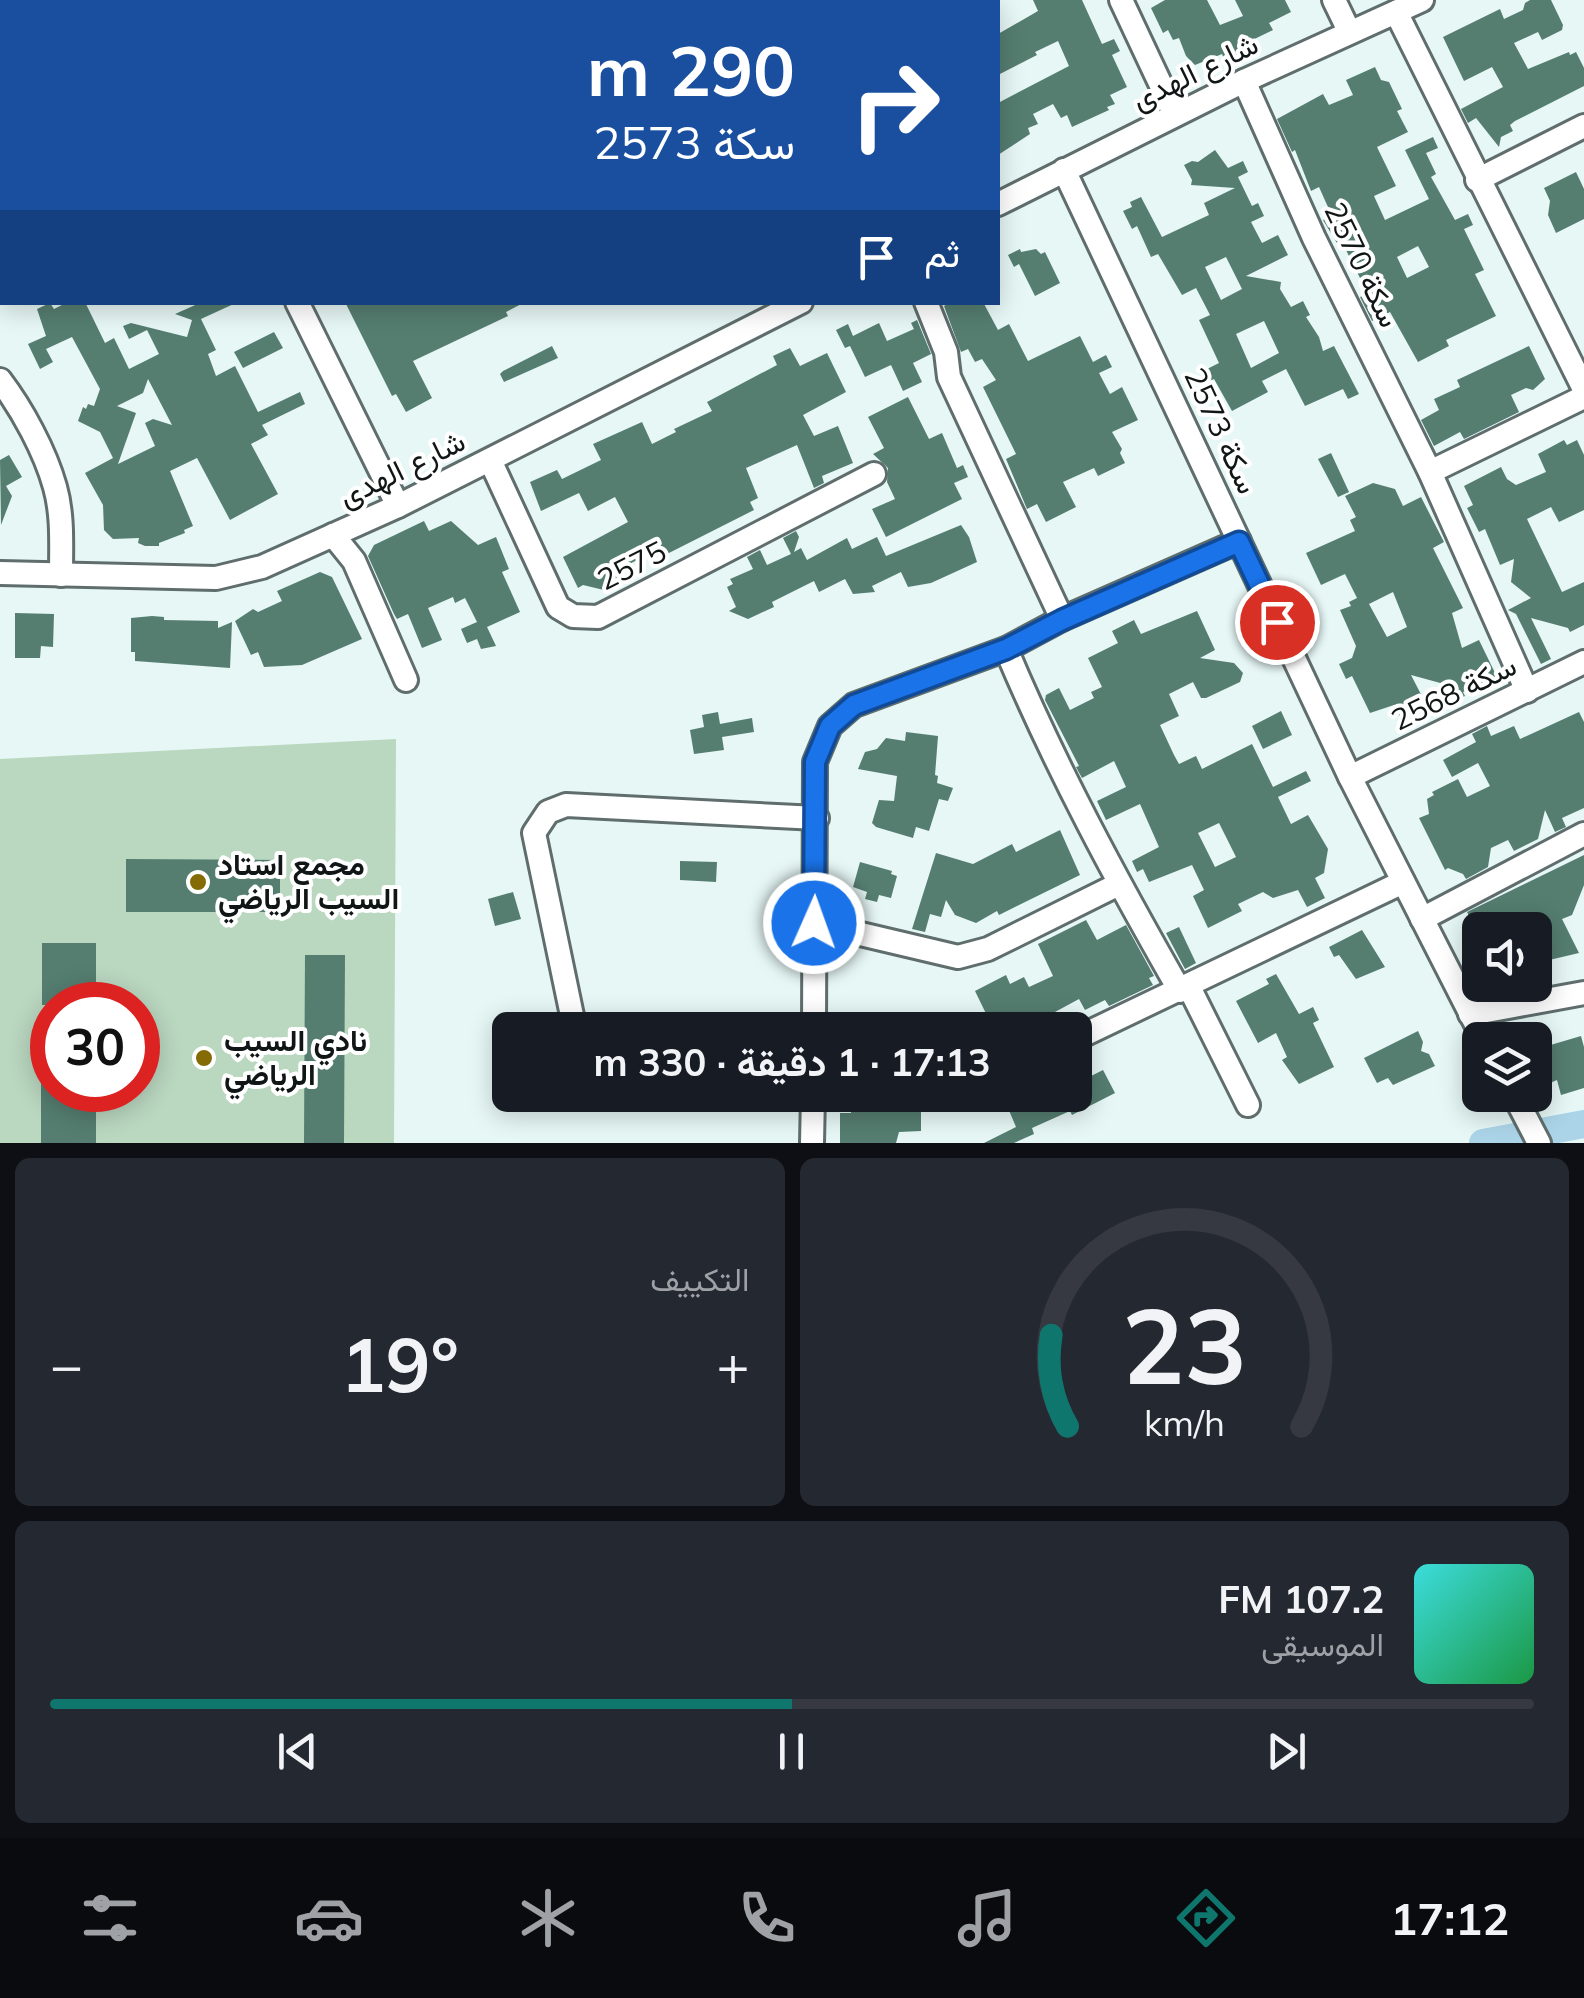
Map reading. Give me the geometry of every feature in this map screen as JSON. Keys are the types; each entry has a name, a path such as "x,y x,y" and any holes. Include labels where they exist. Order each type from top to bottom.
{"street":[{"path":"1120,0 1176,115"},
{"path":"1334,0 1349,31"},
{"name":"شارع الهدى","path":"1000,203 1349,31 1422,0"},
{"path":"1396,12 1584,389"},
{"name":"سكة 2570","path":"1244,82 1314,238 1430,472 1527,691"},
{"path":"1478,180 1584,126"},
{"name":"سكة 2573","path":"1064,170 1350,776 1474,1022"},
{"path":"298,305 398,506"},
{"name":"شارع الهدى","path":"0,573 216,578 262,568 398,506 795,305"},
{"path":"927,305 946,352 949,377 1062,620"},
{"path":"0,380 38,446 55,486 61,575"},
{"path":"1430,472 1584,397"},
{"name":"2575","path":"490,460 558,606 574,616 598,617 874,474"},
{"path":"332,536 354,562 406,680"},
{"path":"814,1012 815,762 830,726 854,705 1006,649 1239,542"},
{"path":"1006,649 1043,738 1118,884 1184,989 1248,1105"},
{"name":"سكة 2568","path":"1350,776 1584,662"},
{"path":"571,1012 534,833 548,812 566,805 816,818"},
{"path":"1422,919 1584,834"},
{"path":"1092,1032 1403,882"},
{"path":"814,923 958,958 988,948 1118,884"},
{"path":"1470,1014 1584,993"},
{"path":"812,1143 813,1112"},
{"path":"1523,1112 1539,1143"}],"green space":[{"name":"مجمع استاد السيب الرياضي","path":"396,739 394,1143 0,1143 0,759"}],"building":[{"path":"1033,0 1082,0 1102,44 1114,39 1120,51 1112,55 1127,87 1110,95 1115,104 1107,107 1109,110 1072,127 1067,115 1061,118 1053,104 1033,114 1038,124 1028,128 1030,134 1000,154 1000,102 1069,66 1058,41 1000,74 1000,33 1038,11"},
{"path":"1165,0 1207,0 1220,25 1243,16 1235,0 1285,0 1291,12 1269,23 1273,30 1240,46 1245,57 1227,66 1222,54 1195,65 1186,56 1179,38 1173,40 1168,30 1163,33 1151,8"},
{"path":"1530,0 1551,0 1563,25 1562,30 1542,40 1538,32 1514,43 1528,69 1576,52 1584,68 1584,86 1515,121 1510,125 1513,131 1501,137 1499,147 1476,118 1468,123 1461,109 1503,87 1492,67 1464,81 1443,37 1500,9 1504,19 1523,10"},
{"path":"1375,67 1381,80 1389,82 1402,109 1397,111 1408,132 1377,147 1396,186 1374,196 1385,220 1429,199 1405,150 1433,137 1438,148 1426,153 1436,174 1431,177 1455,220 1468,214 1473,225 1464,229 1484,270 1475,274 1496,316 1446,340 1449,346 1418,362 1390,312 1372,321 1360,297 1365,295 1365,288 1344,246 1340,248 1323,220 1332,216 1319,187 1311,191 1295,150 1292,152 1277,119 1323,94 1329,105 1353,95 1346,80","holes":["1418,246 1429,267 1407,278 1397,257"]},
{"path":"1215,150 1228,168 1243,161 1248,172 1238,177 1252,206 1258,203 1264,216 1251,222 1262,243 1278,235 1288,255 1246,276 1281,282 1280,289 1291,307 1303,301 1310,315 1306,317 1323,351 1334,346 1359,394 1348,399 1343,389 1305,406 1286,369 1262,381 1268,392 1232,411 1214,379 1206,383 1201,372 1219,363 1199,320 1210,315 1196,288 1182,295 1158,254 1151,257 1137,226 1132,229 1123,211 1141,197 1162,237 1209,215 1204,203 1235,188 1191,185 1184,165 1198,162","holes":["1226,257 1242,289 1221,300 1205,267","1264,321 1279,353 1251,368 1236,334"]},
{"path":"1576,172 1584,189 1584,219 1556,233 1548,215 1550,201 1544,188"},
{"path":"1020,249 1045,252 1060,283 1035,296 1019,264 1014,267 1008,255"},
{"path":"51,305 54,309 86,305 105,343 114,338 129,369 159,354 147,330 129,339 123,326 131,323 187,337 192,320 175,314 195,305 231,305 201,319 216,350 208,354 216,376 235,366 258,412 300,392 305,404 262,425 268,435 251,444 278,494 230,520 197,458 170,471 193,526 159,546 145,546 138,543 139,538 113,539 104,530 103,505 85,473 113,458 100,432 78,421 83,407 94,406 100,389 72,337 46,349 53,362 40,369 28,344 46,336 37,309","holes":["148,379 172,425 153,419 145,423 155,446 118,464 136,413 117,406 143,393"]},
{"path":"346,305 519,305 506,312 508,316 413,361 432,398 406,412 396,394 392,396"},
{"path":"985,305 998,330 1009,324 1028,361 1080,336 1093,362 1106,355 1112,367 1099,373 1110,394 1122,387 1138,420 1112,432 1125,463 1098,476 1094,468 1063,482 1076,507 1046,522 1037,504 1027,509 1006,459 1016,454 983,387 996,380 982,359 975,362 968,349 961,352 944,306"},
{"path":"917,320 931,354 913,363 922,382 903,391 891,365 865,377 850,346 845,348 836,330 848,324 853,336 879,323 887,341 914,329 911,323"},
{"path":"274,332 283,348 243,368 234,352"},
{"path":"552,346 558,358 504,382 500,374 503,371"},
{"path":"1529,346 1545,379 1533,390 1526,388 1511,395 1519,412 1464,439 1460,432 1434,446 1421,420 1439,410 1434,399 1460,387 1457,380"},
{"path":"790,348 800,366 827,353 846,392 803,415 814,436 838,426 853,463 822,476 824,483 814,488 797,445 746,468 758,498 750,502 754,510 663,556 660,549 619,569 622,575 604,584 608,591 583,585 578,588 563,557 628,522 615,497 588,511 579,493 541,511 530,482 557,470 562,479 601,460 593,444 642,422 652,444 676,432 674,429 712,411 707,402 777,365 773,356"},
{"path":"908,397 929,439 942,433 957,468 963,465 968,477 954,483 962,499 886,537 872,509 895,499 887,482 888,468 873,454 884,448 868,417"},
{"path":"1564,440 1567,445 1577,440 1584,455 1584,510 1559,522 1551,507 1527,519 1562,592 1584,582 1584,625 1570,632 1568,628 1531,618 1551,659 1541,664 1516,614 1508,610 1531,598 1511,582 1514,559 1500,565 1485,529 1479,532 1467,508 1473,505 1464,486 1501,467 1507,479 1516,485 1546,472 1538,454"},
{"path":"1331,453 1349,492 1338,497 1318,459"},
{"path":"9,455 22,477 6,486 12,496 1,525 0,460"},
{"path":"1373,483 1395,489 1403,506 1421,497 1444,542 1433,548 1463,608 1452,613 1462,648 1479,640 1497,677 1463,692 1465,696 1453,702 1444,684 1411,675 1426,704 1400,717 1394,705 1370,713 1352,676 1346,679 1339,664 1352,658 1356,646 1340,610 1351,606 1349,602 1357,598 1345,574 1321,585 1306,553 1355,531 1350,520 1356,517 1345,496","holes":["1393,592 1407,627 1387,637 1369,604"]},
{"path":"424,521 429,531 451,521 478,545 496,537 509,569 502,572 520,612 487,627 496,646 481,649 477,639 467,643 461,629 477,622 465,598 455,603 453,597 428,608 442,640 422,648 408,614 397,619 394,614 368,556 374,545"},
{"path":"961,525 977,562 931,583 908,587 901,572 872,586 875,592 853,594 845,579 819,592 814,581 748,619 729,611 736,607 727,587 733,584 730,579 753,569 747,557 760,550 767,565 791,554 783,538 796,531 799,537 794,552 801,548 807,560 847,538 852,549 877,537 886,556"},
{"path":"320,572 332,577 362,639 302,665 264,667 258,652 251,655 235,621 253,609 258,612 282,601 277,591"},
{"path":"1197,611 1215,650 1200,658 1234,663 1243,673 1240,682 1206,698 1201,698 1193,682 1169,694 1179,716 1160,725 1179,764 1196,756 1202,769 1252,744 1273,787 1306,771 1311,781 1278,797 1291,824 1308,815 1328,849 1324,873 1315,878 1325,898 1307,907 1298,890 1273,898 1263,892 1238,904 1242,911 1208,928 1193,896 1204,890 1192,865 1149,882 1143,869 1137,872 1132,861 1159,847 1140,804 1106,820 1097,801 1126,787 1114,761 1082,778 1045,700 1046,695 1059,688 1070,710 1094,698 1091,692 1102,687 1088,658 1118,643 1112,631 1134,620 1141,634","holes":["1219,823 1236,857 1215,867 1198,833"]},
{"path":"15,613 54,614 53,647 41,646 40,658 15,658"},
{"path":"152,616 164,620 218,621 218,628 232,622 230,668 135,661 135,652 131,652 131,618"},
{"path":"1281,711 1292,735 1263,749 1252,726"},
{"path":"718,712 720,724 752,718 754,732 722,737 724,750 694,754 690,730 704,727 702,715"},
{"path":"1579,712 1584,722 1584,808 1562,818 1566,827 1555,832 1545,810 1538,839 1514,851 1508,840 1491,848 1488,867 1466,879 1463,874 1445,870 1419,818 1429,814 1427,799 1434,795 1432,792 1458,779 1467,797 1490,786 1478,763 1452,777 1443,760 1476,742 1472,734 1487,726 1491,736 1514,726 1520,739"},
{"path":"906,732 938,736 937,783 953,788 948,801 939,799 929,831 916,827 913,838 872,823 879,800 894,801 897,776 858,769 865,752 877,749 886,738 905,741"},
{"path":"1060,830 1080,875 976,923 955,915 946,900 941,917 930,914 925,932 912,929 936,853 973,864 1012,844 1016,852"},
{"path":"1584,855 1584,885 1572,915 1562,919 1579,953 1552,959 1552,912 1467,912"},
{"path":"126,859 280,860 280,912 126,912"},
{"path":"680,861 717,862 716,882 680,880"},
{"path":"860,862 897,876 891,898 879,895 877,902 865,899 867,892 853,887"},
{"path":"513,892 521,919 495,926 488,899"},
{"path":"1086,920 1097,940 1126,925 1154,976 1149,978 1153,985 1109,1006 1105,1000 1085,1010 1079,999 1055,1012 985,1012 975,991 1006,975 1010,984 1024,977 1029,987 1053,976 1038,944"},
{"path":"1179,927 1196,963 1185,969 1166,933"},
{"path":"1362,930 1385,967 1356,979 1329,947"},
{"path":"42,943 96,943 96,982 42,982"},
{"path":"305,955 345,955 344,1143 304,1143"},
{"path":"1276,974 1299,1014 1313,1007 1319,1020 1313,1023 1334,1067 1299,1084 1282,1060 1287,1057 1276,1033 1258,1043 1236,1001 1269,984 1266,979"},
{"path":"1418,1031 1423,1042 1421,1051 1429,1054 1435,1066 1393,1085 1388,1078 1377,1083 1364,1058"},
{"path":"1581,1036 1584,1088 1561,1095 1557,1080 1552,1082 1552,1045"},
{"path":"1103,1070 1115,1093 1092,1105 1092,1076"},
{"path":"41,1112 96,1112 96,1143 41,1143"},
{"path":"921,1112 921,1131 899,1132 896,1143 840,1143 840,1113"},
{"path":"1010,1112 1068,1112 1032,1128 1034,1134 1014,1143 984,1143 1016,1127"}],"waterway":[{"path":"1483,1143 1584,1124"}],"place":[{"name":"مجمع استاد السيب الرياضي","path":"198,882"},
{"name":"نادي السيب الرياضي","path":"204,1058"}],"route":[{"path":"814,923 815,762 830,726 854,705 1006,649 1239,542 1277,622"}]}
